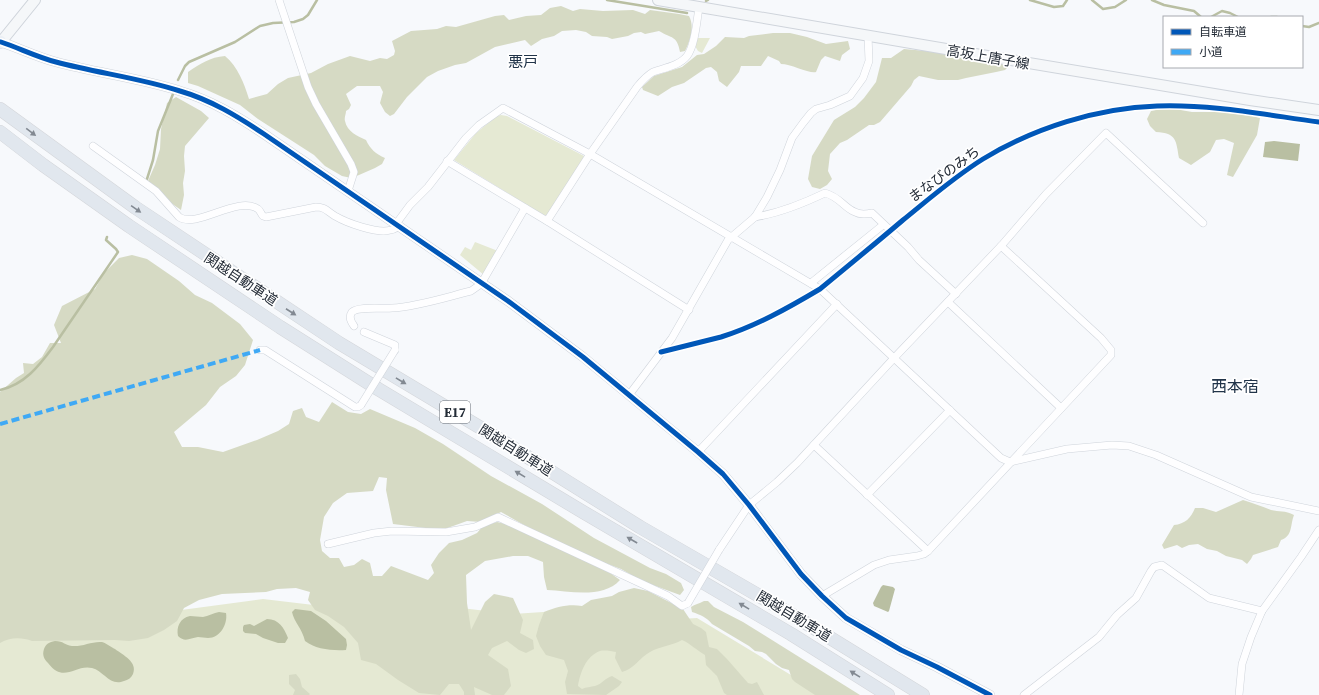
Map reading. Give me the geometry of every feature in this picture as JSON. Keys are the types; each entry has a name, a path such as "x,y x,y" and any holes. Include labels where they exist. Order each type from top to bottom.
{"highway":[{"name":"関越自動車道","path":"0,109 136,208 339,343 486,430 640,527 801,620 923,695"},
{"name":"関越自動車道","path":"0,132 43,165 129,226 280,327 371,385 791,634 888,695"}],"main road":[{"path":"0,42 35,0"},
{"name":"高坂上唐子線","path":"658,0 1243,99 1319,110"}],"street":[{"path":"279,0 308,87 316,104 352,164 354,172 348,191"},
{"path":"547,221 590,154 645,78 652,73 681,62 688,56 692,47 699,7"},
{"path":"629,395 672,338 731,236 755,217 768,197 792,138 803,123 811,113 816,110 850,96 863,78 868,61 868,36"},
{"path":"0,42 55,62 158,84 181,91 234,114 508,301 577,353 629,395 698,452 722,474 749,504 801,574 846,618 901,650 937,666 990,695"},
{"path":"92,146 156,191 179,218 183,220 189,221 217,212 249,205 259,209 263,216 266,217 322,207 334,216 349,223 378,231 392,230 398,225 410,205 428,187 473,130 503,108 590,154 811,283 837,304 1001,458 1010,462 1067,449 1112,444 1129,446 1251,496 1319,511"},
{"path":"328,544 374,533 392,531 446,532 475,527 498,517 668,596 682,606 688,603 719,550 749,504 777,482 814,445 894,358 1001,246 1046,194 1106,133 1203,223"},
{"path":"447,161 526,208 689,310"},
{"path":"755,217 769,215 804,204 825,193 840,200 856,213 872,213 956,294"},
{"path":"354,326 351,323 350,317 353,312 358,309 408,306 471,291 481,284 526,208"},
{"path":"811,283 883,225"},
{"path":"822,596 874,565 889,560 917,556 928,551 1111,355 1111,350 1101,338 1001,246"},
{"path":"948,302 1061,408"},
{"path":"698,452 837,304"},
{"path":"260,350 265,350 355,407 358,407 361,405 395,350 392,343 364,332"},
{"path":"867,495 950,410"},
{"path":"814,445 928,551"},
{"path":"1240,695 1242,664 1262,611 1319,530"},
{"path":"1024,695 1099,637 1117,615 1136,598 1151,571 1158,565 1162,565 1209,598 1262,611"}],"shaded area":[{"path":"561,6 573,11 580,9 603,11 633,10 645,14 650,10 689,16 692,29 689,43 685,51 680,52 677,43 673,38 659,31 645,34 641,32 634,33 628,36 612,39 607,37 592,36 586,32 576,30 562,31 554,36 542,39 531,46 525,40 495,47 466,63 438,71 427,77 407,97 394,114 390,116 385,112 380,103 383,92 380,86 357,86 346,94 351,105 346,111 346,125 353,133 366,140 374,151 385,158 382,164 351,178 342,176 325,166 314,155 258,119 240,105 188,83 188,72 210,59 225,56 237,70 243,81 249,99 267,94 278,84 288,78 311,73 328,64 350,56 370,61 380,58 387,59 394,55 395,51 392,41 411,31 437,29 446,26 456,27 495,16 504,15 509,20 526,16 541,15 550,8"},
{"path":"773,33 790,33 826,44 848,41 850,49 842,55 840,61 825,56 821,60 816,72 809,72 781,64 779,61 768,56 761,66 741,66 739,72 727,87 719,81 717,72 711,67 706,68 684,83 672,87 658,96 643,90 642,87 654,76 682,67 697,55 704,54 716,46 725,37 744,38"},
{"path":"698,38 710,38 702,53 698,51 695,46"},
{"path":"904,49 947,53 956,57 968,57 1001,62 1009,66 1005,70 958,80 938,80 919,76 914,80 911,86 880,122 874,125 869,125 840,143 830,154 828,171 832,179 827,185 820,189 812,187 808,179 812,156 834,120 855,107 864,98 876,82 882,58 891,58"},
{"path":"176,97 201,111 209,118 185,146 185,171 183,183 184,195 181,210 171,203 148,181 160,149 161,129 167,103"},
{"path":"1160,109 1175,109 1192,112 1220,112 1260,118 1257,135 1233,177 1227,175 1234,143 1224,139 1216,140 1210,152 1191,165 1179,158 1176,143 1172,136 1156,132 1150,126 1147,119 1151,111"},
{"path":"497,116 507,116 584,156 548,215 543,215 454,160 476,133"},
{"path":"1274,141 1300,144 1298,161 1263,157 1265,142"},
{"path":"475,242 498,251 484,275 460,255 465,247 471,250"},
{"path":"132,255 147,259 179,281 195,295 212,303 240,324 253,340 245,365 236,376 220,387 206,405 174,432 182,447 198,447 223,452 278,431 289,424 293,411 302,408 306,417 319,422 332,402 348,412 361,414 370,409 415,428 443,444 491,476 542,504 594,538 681,583 684,590 680,595 642,581 621,569 581,554 547,538 501,512 481,522 467,521 442,530 393,524 386,490 387,478 379,477 373,491 347,493 333,503 324,517 320,540 322,551 330,558 339,558 344,567 354,565 362,559 370,563 373,576 382,576 391,566 428,580 434,573 431,565 439,553 449,543 462,540 477,533 483,526 497,522 510,525 606,570 620,580 605,590 595,592 547,590 543,562 528,556 513,556 485,561 466,575 467,603 471,630 485,602 494,594 513,598 523,620 520,633 533,640 534,649 526,653 519,650 507,641 492,648 488,655 508,669 511,686 504,695 492,695 474,687 475,695 464,695 464,692 459,684 449,684 440,695 419,693 376,664 361,660 358,643 344,627 328,616 315,610 308,600 310,592 296,588 277,589 266,592 222,594 199,600 184,608 177,621 148,638 129,641 32,641 16,638 0,643 0,392 24,373 23,363 33,364 42,357 50,343 61,343 54,325 62,306 95,289 104,273 119,258"},
{"path":"1243,500 1271,510 1291,513 1294,515 1288,536 1281,540 1278,547 1253,555 1247,564 1242,560 1226,556 1198,544 1189,545 1182,548 1177,545 1164,549 1162,545 1174,525 1187,520 1192,515 1195,508 1203,508 1216,512"},
{"path":"883,585 893,587 895,589 888,612 874,606 873,603"},
{"path":"634,588 648,591 683,609 693,624 706,632 709,647 717,649 748,683 752,684 757,682 764,695 727,695 724,693 717,676 706,665 705,655 682,640 650,652 626,671 622,672 615,658 616,652 600,651 595,653 584,666 578,686 582,689 595,686 612,676 622,682 619,686 606,695 567,694 565,682 568,671 564,660 546,655 536,636 544,612 563,606 582,606 591,600 612,596 619,592"},
{"path":"263,599 339,608 444,606 513,614 603,608 664,620 697,618 824,695 0,695 0,612 129,617"},
{"path":"704,601 708,601 714,607 743,622 860,695 815,695 795,682 792,679 789,670 776,664 766,654 755,651 712,624 703,616 692,612 691,607"},
{"path":"295,609 311,611 326,621 346,639 346,650 324,649 309,644 305,641 293,616 292,612"},
{"path":"219,612 226,613 226,622 222,630 216,636 208,638 198,637 185,640 178,636 178,626 181,621 187,617 203,617"},
{"path":"267,619 278,622 283,628 288,638 285,643 278,643 256,634 245,633 243,631 244,625 250,624 254,626"},
{"path":"55,641 72,646 102,642 126,656 132,662 134,670 133,674 125,681 115,682 92,668 86,667 70,672 59,672 54,669 43,655 43,651 46,646"},
{"path":"296,674 300,679 302,687 310,694 309,695 293,695 295,690 289,684 289,675"}],"waterway":[{"path":"178,80 185,66 189,62 235,42 260,26 273,23 294,22 303,19 308,15 317,0"},
{"path":"607,0 687,13"},
{"path":"1030,0 1054,7 1063,6 1067,0"},
{"path":"1092,0 1103,9 1115,7 1126,0"},
{"path":"1152,0 1164,5 1194,11 1200,16"},
{"path":"1213,16 1222,11 1236,16"},
{"path":"1303,26 1309,27 1319,23"},
{"path":"147,179 153,160 158,131 173,94"},
{"path":"0,390 16,384 24,379 36,368 53,347 118,252 106,240 107,237"}],"marked path":[{"path":"0,424 260,350"}],"cycle path":[{"path":"1,42 56,62 165,86 191,95 224,109 264,134 508,301 583,357 698,452 723,474 749,505 801,574 846,618 901,650 990,695"},
{"name":"まなびのみち","path":"661,352 734,333 772,316 808,296 820,289 962,173 1003,148 1045,129 1089,115 1157,106 1218,108 1319,122"}],"district":[{"name":"悪戸","path":"523,61"},
{"name":"西本宿","path":"1235,386"}]}
